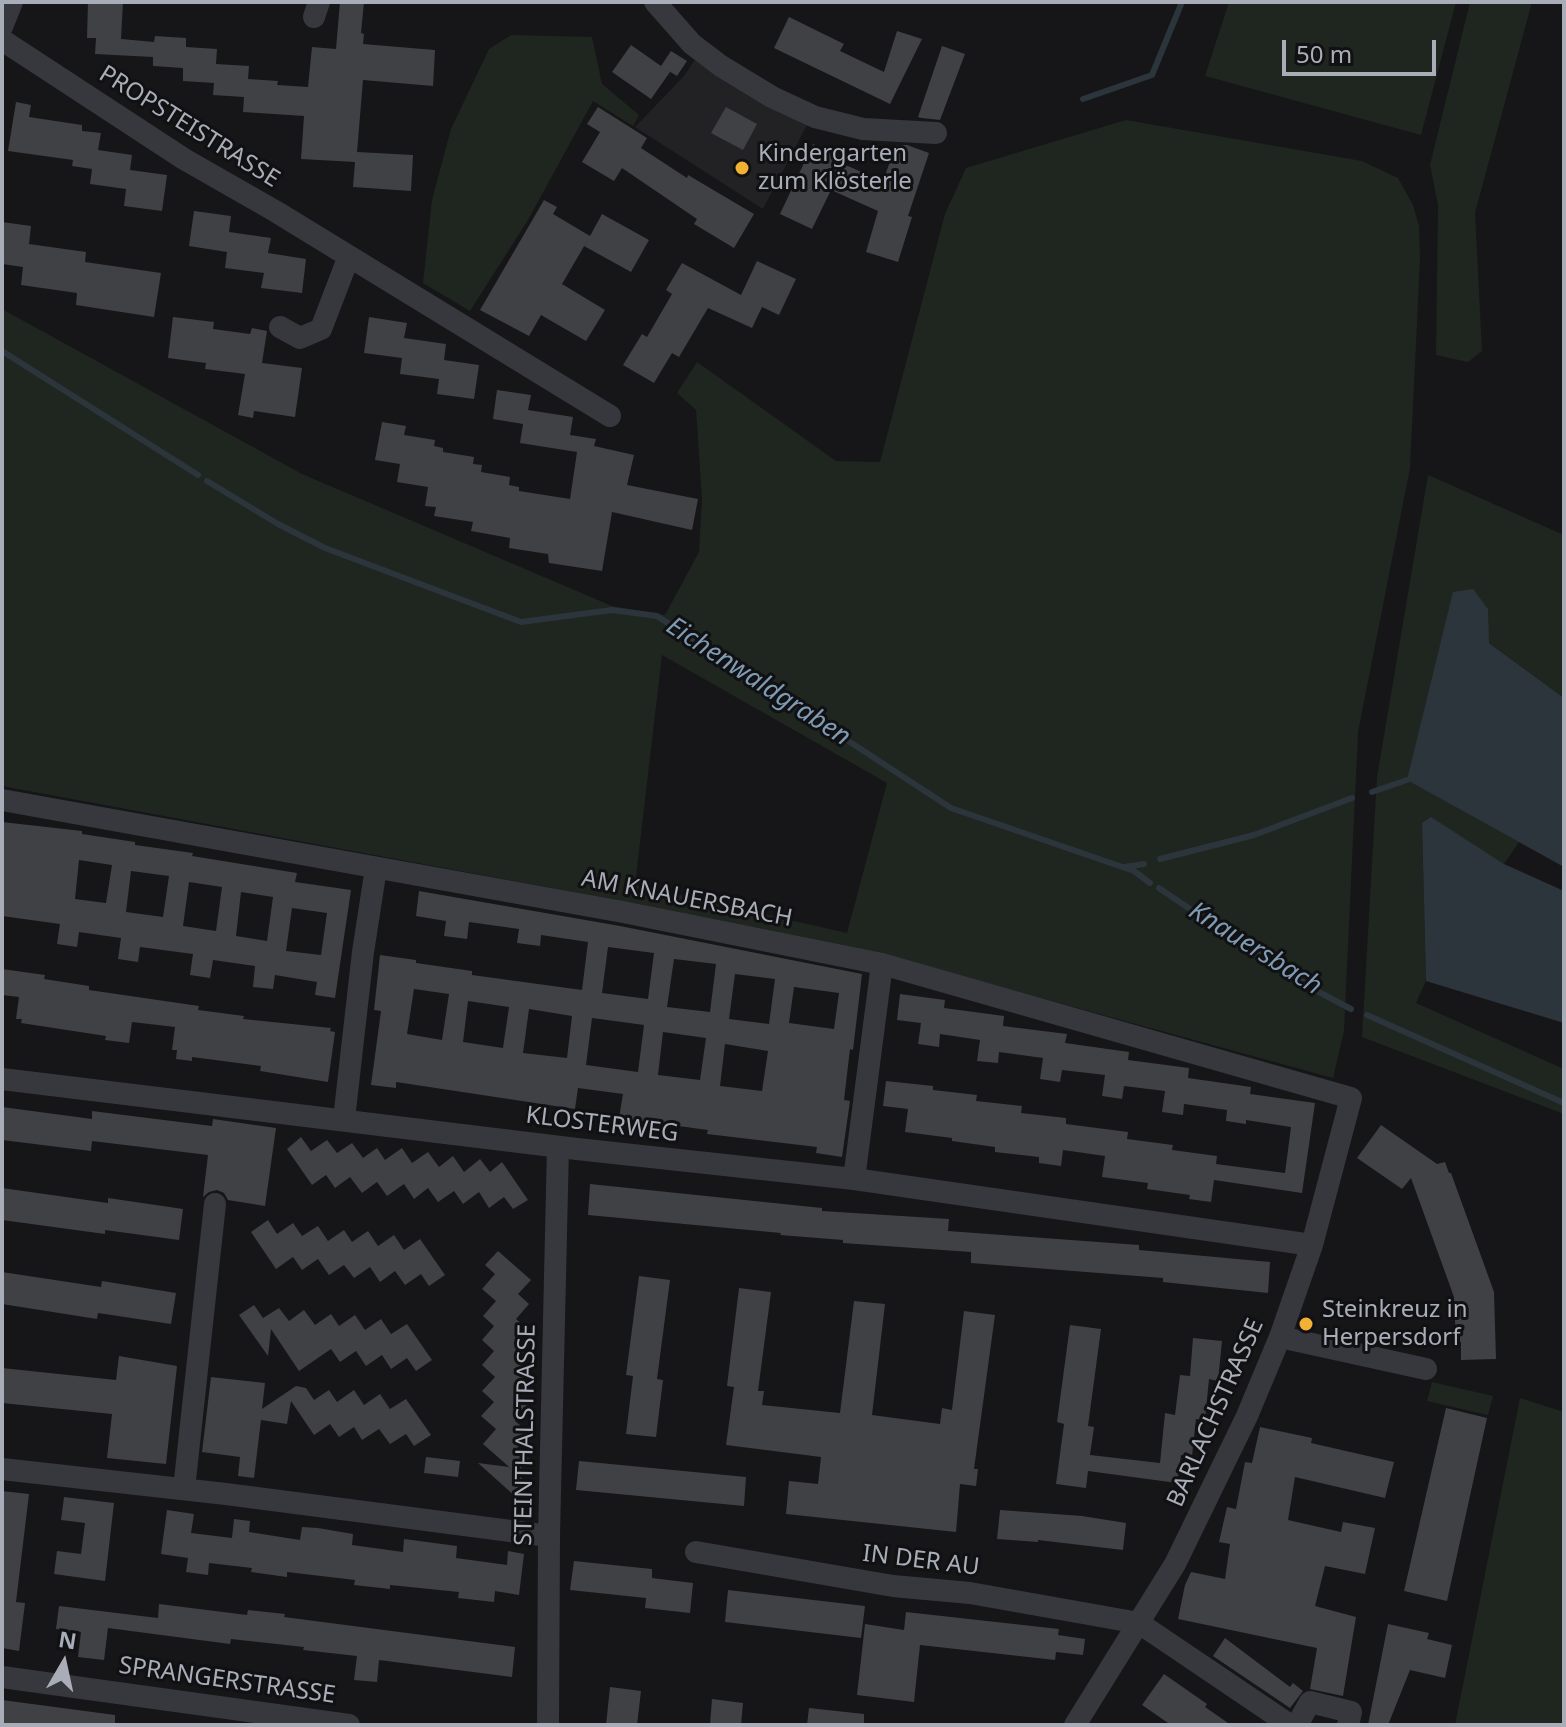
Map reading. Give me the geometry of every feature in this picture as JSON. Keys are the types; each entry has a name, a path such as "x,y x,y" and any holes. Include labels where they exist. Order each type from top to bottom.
{"street":[{"path":"2,27 12,2"},
{"path":"655,2 700,50 786,104 815,117 863,129 936,133"},
{"name":"PROPSTEISTRASSE","path":"2,40 184,159 610,416"},
{"path":"280,327 300,338 321,329 349,256"},
{"name":"AM KNAUERSBACH","path":"2,800 623,912 882,964 1351,1098"},
{"path":"344,1119 376,868"},
{"path":"854,1179 882,964"},
{"name":"KLOSTERWEG","path":"2,1079 558,1147 854,1179 1312,1245"},
{"name":"BARLACHSTRASSE","path":"1075,1725 1175,1564 1202,1503 1234,1445 1280,1337 1312,1245 1351,1098"},
{"name":"STEINTHALSTRASSE","path":"548,1725 558,1147"},
{"path":"184,1489 215,1204"},
{"path":"1280,1337 1426,1369"},
{"path":"2,1469 549,1536"},
{"name":"IN DER AU","path":"696,1552 893,1586 970,1593 1139,1623"},
{"path":"1139,1623 1290,1725"},
{"name":"SPRANGERSTRASSE","path":"2,1677 349,1725"},
{"path":"1297,1725 1310,1702 1351,1712 1348,1725"}],"shaded area":[{"path":"1229,2 1456,2 1421,135 1205,76"},
{"path":"1470,2 1532,2 1475,213 1482,351 1468,362 1436,355 1438,205 1430,165"},
{"path":"511,35 592,37 602,84 639,115 633,126 593,101 528,220 470,311 423,283 432,200 451,129 489,49"},
{"name":"Kindergarten zum Klösterle","path":"698,55 808,123 763,209 635,127 684,76"},
{"path":"1126,120 1362,161 1398,178 1413,205 1419,226 1420,260 1410,468 1358,732 1344,1031 1333,1078 891,957 633,903 2,786 2,309 302,474 612,606 665,615 699,552 702,499 696,410 677,393 697,362 836,461 880,462 945,214 966,168","holes":["662,655 887,783 847,933 635,885"]},
{"path":"1428,475 1564,535 1564,698 1488,642 1488,609 1408,780 1519,842 1504,864 1431,818 1422,823 1426,981 1416,1003 1564,1069 1564,1114 1362,1037 1377,777"},
{"path":"1473,589 1488,609 1489,643 1564,698 1564,867 1407,780 1453,592"},
{"path":"1431,817 1504,864 1564,891 1564,1023 1426,981 1422,823"},
{"path":"1432,1382 1493,1396 1488,1415 1427,1401"},
{"path":"1520,1398 1564,1412 1564,1725 1455,1725"}],"building":[{"path":"88,2 123,2 121,39 154,42 155,36 186,38 186,47 217,49 216,64 249,66 248,79 308,87 312,47 336,49 340,2 364,2 363,44 435,50 433,86 363,80 357,152 413,155 411,191 353,187 355,162 301,159 304,116 243,112 244,97 213,95 214,83 183,81 183,68 153,66 153,57 95,54 96,38 87,38"},
{"path":"789,17 844,44 840,51 884,72 897,31 922,39 890,104 774,48"},
{"path":"631,45 661,66 671,51 687,61 677,76 667,70 670,72 651,99 612,72"},
{"path":"942,46 965,54 940,120 918,117"},
{"path":"16,102 31,105 29,117 82,125 82,131 101,133 98,150 132,155 130,170 167,175 162,211 124,206 126,189 90,184 92,169 72,166 73,160 8,151"},
{"path":"598,107 647,138 641,148 687,178 688,175 754,214 734,248 694,224 697,219 622,168 614,181 582,162 600,132 587,124"},
{"path":"726,107 757,124 743,150 711,133"},
{"path":"813,144 846,159 843,164 883,181 896,145 907,145 929,153 908,216 912,217 898,262 866,252 878,211 831,190 812,229 780,214"},
{"path":"544,200 557,207 553,214 590,236 602,214 649,240 631,272 584,246 562,284 605,310 586,341 541,315 529,336 480,310"},
{"path":"194,211 231,216 229,232 271,238 268,253 306,259 302,293 261,288 264,273 225,268 227,252 189,246"},
{"path":"2,222 31,226 29,244 86,252 85,262 161,273 154,317 76,305 77,293 21,285 23,267 2,264"},
{"path":"757,261 796,279 779,315 762,307 752,328 708,308 679,357 672,353 654,383 623,365 642,334 647,337 672,294 666,290 682,263 741,295"},
{"path":"173,317 214,322 213,329 250,334 252,328 267,331 262,363 302,368 295,417 254,411 253,418 238,415 245,374 205,369 206,363 168,358"},
{"path":"369,317 407,323 404,338 446,344 444,360 479,365 474,399 437,394 439,379 400,374 402,358 364,353"},
{"path":"497,390 531,395 528,410 573,417 570,435 596,439 594,446 634,455 627,485 698,499 692,530 612,512 602,571 549,563 548,554 509,548 510,538 471,531 473,522 434,516 436,507 425,506 428,487 397,482 400,464 375,460 382,422 406,426 404,435 435,440 434,446 443,448 443,452 474,457 473,464 482,465 481,472 510,477 509,485 519,487 519,491 570,499 577,452 520,443 523,424 493,419"},
{"path":"2,822 82,831 82,834 135,842 135,845 297,873 295,882 351,890 335,998 315,995 317,982 275,975 273,989 253,987 255,966 213,960 210,978 190,975 193,954 140,947 138,962 118,959 121,938 79,932 77,947 57,944 60,924 2,916","holes":["79,860 112,865 106,903 75,899","131,871 169,876 163,917 126,912","189,882 222,887 216,931 183,926","241,892 273,897 267,941 236,936","292,908 327,913 321,955 286,951"]},
{"path":"419,891 620,926 862,974 844,1100 850,1101 842,1157 816,1153 817,1147 707,1134 708,1130 619,1118 623,1094 578,1088 575,1109 396,1082 396,1088 371,1085 381,1011 374,1010 380,955 472,971 472,975 582,990 588,942 541,935 540,946 517,943 519,929 469,922 467,939 444,936 446,921 416,916","holes":["608,947 654,953 648,999 602,993","674,959 716,964 710,1012 667,1007","735,974 775,979 769,1024 729,1019","794,987 839,993 834,1029 789,1023","414,989 449,994 442,1040 407,1034","468,1001 509,1007 503,1048 463,1042","529,1009 572,1016 567,1058 523,1053","592,1018 644,1025 638,1072 586,1065","663,1032 706,1038 700,1080 658,1075","725,1044 768,1051 762,1091 720,1086"]},
{"path":"2,969 45,975 44,979 89,986 89,990 199,1006 198,1010 244,1016 243,1019 331,1028 330,1031 335,1032 328,1082 260,1071 261,1066 192,1057 192,1061 176,1059 177,1050 172,1050 175,1027 132,1022 129,1043 105,1040 106,1036 21,1023 22,1019 16,1019 19,997 2,995"},
{"path":"900,994 945,1000 944,1008 1004,1016 1003,1026 1067,1034 1065,1043 1129,1052 1128,1060 1189,1068 1188,1078 1251,1087 1250,1094 1315,1103 1302,1193 1214,1180 1211,1202 1189,1199 1190,1195 1147,1189 1148,1183 1102,1177 1105,1156 1063,1150 1061,1166 1039,1163 1039,1157 995,1152 995,1147 905,1132 908,1109 883,1106 886,1081 977,1095 976,1101 1022,1106 1021,1113 1066,1118 1066,1124 1128,1132 1127,1139 1173,1145 1172,1150 1217,1156 1216,1164 1285,1173 1291,1127 1246,1120 1246,1124 1226,1121 1227,1110 1184,1104 1183,1115 1162,1112 1165,1091 1124,1086 1122,1099 1102,1096 1105,1075 1062,1070 1060,1082 1040,1079 1043,1058 999,1052 998,1063 977,1061 980,1040 940,1034 939,1047 918,1044 921,1023 897,1020"},
{"path":"2,1107 92,1119 92,1111 212,1126 213,1119 276,1128 265,1206 228,1200 224,1193 217,1190 203,1197 208,1155 92,1141 91,1151 2,1140"},
{"path":"1381,1125 1437,1164 1445,1162 1451,1173 1494,1292 1496,1359 1461,1360 1461,1342 1456,1342 1454,1297 1411,1178 1402,1189 1357,1158"},
{"path":"301,1137 311,1151 327,1140 337,1153 352,1143 363,1158 377,1148 385,1160 402,1148 412,1163 428,1152 439,1167 453,1156 464,1172 480,1159 490,1172 502,1162 528,1200 513,1209 504,1197 489,1208 479,1192 463,1204 454,1191 438,1202 428,1188 414,1199 404,1184 387,1196 377,1182 362,1193 350,1177 335,1188 326,1175 312,1185 287,1149"},
{"path":"590,1184 822,1208 822,1211 949,1219 948,1231 1139,1245 1139,1250 1270,1262 1268,1293 1163,1282 1163,1278 971,1263 971,1252 843,1243 843,1240 781,1233 588,1215"},
{"path":"2,1188 108,1203 108,1198 183,1209 179,1240 2,1220"},
{"path":"268,1220 277,1234 293,1223 302,1236 318,1226 328,1241 344,1230 352,1242 368,1231 378,1246 394,1235 404,1250 420,1239 445,1275 429,1286 421,1274 405,1285 395,1271 380,1282 370,1267 354,1278 344,1265 329,1275 318,1259 302,1270 293,1257 276,1269 251,1232"},
{"path":"498,1251 531,1280 518,1294 529,1304 516,1319 529,1330 516,1345 530,1357 517,1371 530,1383 518,1397 528,1407 515,1421 529,1433 517,1448 529,1459 516,1473 483,1444 496,1429 481,1416 494,1402 482,1391 495,1377 482,1365 494,1351 482,1340 494,1326 483,1316 496,1301 482,1289 495,1274 485,1265"},
{"path":"2,1272 101,1287 102,1281 176,1293 171,1324 98,1313 97,1319 2,1304"},
{"path":"639,1276 670,1280 657,1379 663,1380 656,1437 626,1434 633,1376 626,1375"},
{"path":"739,1288 771,1292 758,1391 764,1391 762,1405 840,1413 854,1301 885,1304 872,1415 940,1424 942,1408 952,1410 964,1311 995,1315 974,1469 978,1469 976,1486 960,1484 956,1532 786,1514 789,1481 818,1484 821,1457 726,1445 734,1387 727,1386"},
{"path":"254,1305 263,1318 279,1308 289,1321 304,1310 315,1325 331,1314 339,1326 355,1315 365,1330 381,1319 391,1334 407,1324 432,1360 416,1371 407,1358 391,1369 382,1355 366,1366 356,1351 340,1362 331,1349 299,1371 271,1329 268,1356 239,1315"},
{"path":"1070,1325 1101,1329 1088,1426 1094,1427 1090,1455 1160,1463 1165,1413 1175,1415 1180,1375 1190,1376 1193,1338 1222,1341 1218,1381 1209,1379 1205,1420 1196,1419 1192,1456 1181,1455 1177,1483 1088,1471 1086,1488 1056,1484 1064,1424 1057,1422"},
{"path":"119,1356 177,1366 166,1464 107,1458 112,1414 2,1403 2,1368 116,1380"},
{"path":"211,1377 265,1383 262,1409 296,1386 306,1388 314,1400 329,1390 337,1402 354,1390 364,1405 380,1394 390,1409 406,1399 431,1435 414,1446 406,1434 390,1444 379,1429 362,1440 354,1427 339,1437 330,1424 314,1435 291,1401 287,1424 261,1420 254,1478 238,1476 240,1457 202,1452"},
{"path":"1446,1408 1487,1418 1447,1601 1404,1591"},
{"path":"1260,1427 1312,1438 1311,1443 1394,1462 1385,1498 1295,1477 1288,1520 1341,1532 1343,1522 1375,1528 1365,1574 1325,1566 1315,1606 1356,1617 1343,1696 1310,1689 1317,1648 1178,1619 1191,1572 1225,1579 1230,1544 1219,1542 1227,1507 1236,1509 1245,1462 1252,1463"},
{"path":"426,1457 460,1461 458,1477 424,1473"},
{"path":"579,1461 746,1477 744,1506 576,1490"},
{"path":"478,1463 509,1467 528,1484 516,1497"},
{"path":"2,1491 29,1494 16,1602 25,1603 19,1651 2,1648"},
{"path":"64,1497 114,1503 105,1581 54,1574 57,1551 81,1554 85,1523 61,1520"},
{"path":"167,1510 194,1514 191,1533 232,1538 234,1519 250,1521 249,1532 300,1540 302,1527 353,1534 352,1545 403,1552 404,1539 457,1546 456,1558 507,1565 508,1551 524,1554 519,1595 495,1591 494,1602 458,1598 459,1592 354,1585 355,1580 287,1572 287,1577 251,1572 252,1568 209,1563 208,1575 186,1572 188,1558 161,1554"},
{"path":"1000,1510 1082,1516 1126,1523 1123,1550 1038,1540 997,1539"},
{"path":"574,1561 652,1569 652,1578 693,1583 690,1613 645,1608 646,1598 570,1590"},
{"path":"728,1590 865,1606 861,1638 725,1622"},
{"path":"159,1604 247,1615 248,1610 285,1614 284,1617 515,1647 512,1677 379,1660 377,1682 354,1680 357,1656 303,1650 304,1647 231,1639 230,1644 108,1628 104,1660 78,1657 81,1632 56,1629 59,1606 158,1618"},
{"path":"906,1612 1059,1629 1058,1635 1085,1639 1083,1655 1056,1652 1055,1660 920,1645 914,1702 857,1695 865,1624 904,1630"},
{"path":"1388,1624 1429,1633 1427,1639 1452,1645 1445,1678 1410,1670 1388,1725 1368,1725"},
{"path":"1225,1638 1290,1687 1293,1683 1303,1691 1290,1708 1213,1656"},
{"path":"1164,1674 1231,1725 1171,1725 1142,1705"},
{"path":"610,1687 641,1691 637,1725 606,1725"},
{"path":"712,1699 743,1703 741,1725 710,1725"},
{"path":"2,1700 115,1715 115,1725 2,1725"},
{"path":"809,1708 864,1714 864,1725 807,1725"}],"waterway":[{"path":"1083,99 1152,75 1182,2"},
{"name":"Eichenwaldgraben","path":"2,351 198,475"},
{"name":"Eichenwaldgraben","path":"207,481 325,548 521,622 612,610 657,616 951,808 1134,871 1150,883"},
{"name":"Eichenwaldgraben","path":"1372,792 1407,780"},
{"name":"Eichenwaldgraben","path":"1160,859 1254,835 1352,798"},
{"name":"Eichenwaldgraben","path":"1124,867 1144,864"},
{"name":"Knauersbach","path":"1159,888 1237,941 1351,1009"},
{"name":"Knauersbach","path":"1367,1015 1564,1103"}],"place":[{"name":"Kindergarten zum Klösterle","path":"742,168"},
{"name":"Steinkreuz in Herpersdorf","path":"1306,1324"}]}
